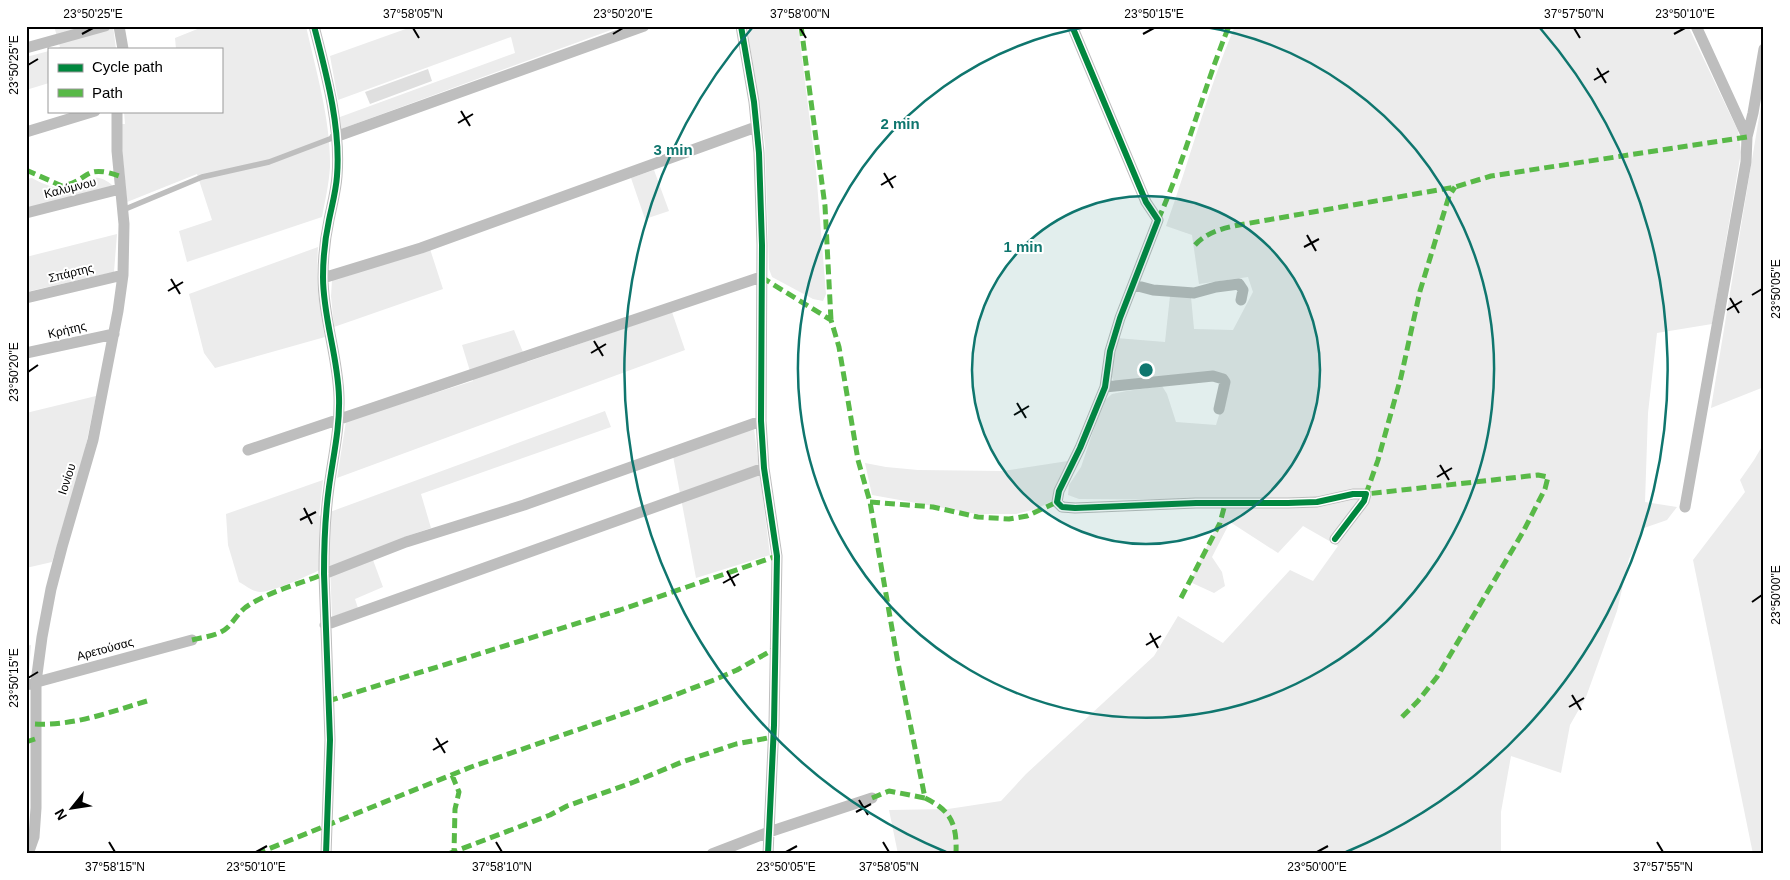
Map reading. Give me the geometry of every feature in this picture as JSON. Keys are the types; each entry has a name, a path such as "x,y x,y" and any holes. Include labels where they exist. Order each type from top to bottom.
{"street":[{"path":"26,48 104,26"},
{"path":"119,26 122,48"},
{"path":"314,26 328,83 338,158 337,177 327,230 323,278 328,324 337,373 339,418 326,516 324,574 330,762 326,854"},
{"path":"336,137 644,26"},
{"path":"741,26 751,80 756,127 761,207 761,420 764,468 777,556 776,658 768,854"},
{"path":"1072,26 1146,202 1158,220 1120,318 1110,351 1105,387 1080,448 1059,492 1057,502 1062,507 1196,503 1288,504 1317,502 1353,494 1366,494 1364,501 1335,539"},
{"path":"1696,26 1747,137"},
{"path":"1685,507 1746,162 1747,137 1753,114 1764,49"},
{"path":"26,132 92,112"},
{"name":"Ιονίου","path":"28,854 34,837 36,808 31,684 51,589 93,440 114,334 123,275 123,210 117,151 117,112"},
{"path":"323,278 420,248 756,127"},
{"name":"Καλύμνου","path":"26,213 120,189"},
{"name":"Σπάρτης","path":"26,298 123,275"},
{"path":"248,450 761,277"},
{"path":"1134,285 1153,290 1194,293 1216,287 1239,284 1243,290 1241,300"},
{"name":"Κρήτης","path":"26,354 114,334"},
{"path":"1105,387 1214,376 1223,379 1225,382 1219,409"},
{"path":"324,574 406,542 524,505 761,420"},
{"path":"325,625 764,468"},
{"name":"Αρετούσας","path":"31,684 192,640"},
{"path":"712,854 769,832 872,798"}],"lane":[{"path":"123,210 202,177 269,162 336,137"}],"shaded area":[{"path":"54,26 113,26 116,48 58,48 60,47"},
{"path":"205,26 306,26 325,114 330,150 328,186 322,217 187,262 179,231 212,220 197,174 127,202 122,148 122,124 125,124 124,112 222,112 222,48 176,48 175,38"},
{"path":"414,26 622,26 341,129 340,117 515,53 511,37 338,100 330,56"},
{"path":"747,26 798,26 816,170 826,294 823,301 813,299 772,277 769,269 765,145"},
{"path":"1235,26 1688,26 1738,131 1741,152 1712,324 1657,333 1648,413 1645,502 1677,507 1667,520 1644,528 1629,559 1617,611 1586,697 1570,725 1561,773 1511,756 1501,812 1501,854 898,854 889,810 948,809 1001,801 1026,774 1154,656 1178,616 1223,643 1290,570 1313,581 1338,546 1303,526 1278,553 1230,522 1212,557 1222,572 1225,586 1214,593 1190,582 1229,500 1079,499 1068,495 1069,485 1081,467 1103,402 1112,394 1162,386 1167,394 1176,422 1216,425 1229,383 1222,373 1120,383 1113,380 1111,374 1116,338 1165,342 1170,296 1191,297 1194,329 1233,330 1253,292 1248,277 1199,284 1192,235 1166,226 1207,100"},
{"path":"48,51 48,83 26,90 26,57"},
{"path":"1764,87 1764,387 1711,408"},
{"path":"654,170 669,211 645,219 631,178"},
{"path":"32,178 58,188 66,188 94,178 100,178 113,186 26,208 26,179"},
{"path":"117,234 114,272 26,292 26,257"},
{"path":"318,247 318,292 325,337 215,368 204,353 189,294"},
{"path":"430,249 443,289 334,327 331,296 332,280"},
{"path":"672,312 685,350 337,478 346,421 473,381 462,345 514,330 527,362"},
{"path":"96,396 84,455 52,562 26,568 26,413"},
{"path":"605,411 611,427 421,494 431,528 404,537 373,560 383,587 355,599 358,608 332,617 330,565 295,581 266,591 255,591 239,582 228,545 226,514 323,480 319,516"},
{"path":"754,428 770,555 696,578 673,456"},
{"path":"1764,443 1764,854 1753,854 1693,560 1745,492 1740,480"},
{"path":"1068,461 1052,501 1036,509 1016,514 977,514 872,495 865,463 918,470 1003,471"},
{"path":"31,645 27,695 28,738 26,739 26,646"}],"building":[{"path":"428,69 432,81 370,104 365,92"}],"marked path":[{"path":"801,26 825,206 831,320"},
{"path":"1158,220 1229,26"},
{"path":"1195,245 1210,234 1221,229 1239,225 1455,187 1491,176 1747,137"},
{"path":"26,170 62,186 71,184 93,172 107,172 119,176"},
{"path":"1402,717 1418,701 1437,677 1523,532 1545,489 1548,477 1538,475 1366,494 1378,460 1401,377 1420,291 1449,196 1455,187"},
{"path":"761,277 831,320 839,347 858,460 870,502 898,663 925,798 889,791 872,798"},
{"path":"870,502 933,507 978,517 1009,519 1027,516 1057,502"},
{"path":"1181,598 1220,523 1225,504"},
{"path":"328,701 620,610 777,556"},
{"path":"192,640 224,630 243,610 258,600 324,574"},
{"path":"256,854 471,767 646,706 714,680 737,670 776,648"},
{"path":"35,724 78,721 147,701"},
{"path":"448,854 682,762 736,744 773,737"},
{"path":"26,742 35,739"},
{"path":"452,775 459,792 455,809 454,852"},
{"path":"925,798 941,808 951,820 954,827 956,854"}],"cycle path":[{"path":"314,26 332,100 338,157 335,193 326,234 323,270 325,307 336,367 339,397 337,431 326,520 324,574 330,740 326,854"},
{"path":"741,26 754,102 759,153 762,245 761,421 764,468 777,556 774,725 768,854"},
{"path":"1072,26 1146,202 1158,220 1120,318 1110,351 1105,387 1080,448 1059,491 1057,502 1062,507 1075,508 1196,503 1288,503 1317,502 1353,494 1366,494 1364,501 1335,539"}]}
